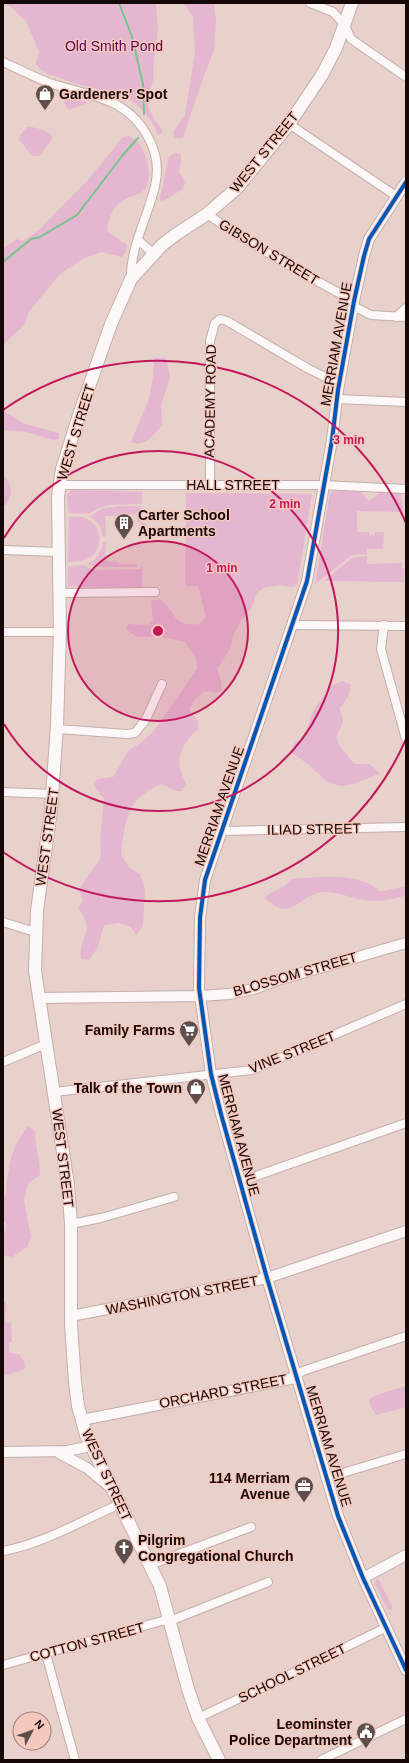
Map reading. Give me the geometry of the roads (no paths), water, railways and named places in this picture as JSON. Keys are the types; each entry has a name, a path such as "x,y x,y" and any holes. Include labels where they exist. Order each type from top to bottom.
{"main road":[{"name":"WEST STREET","path":"219,1760 198,1718 188,1689 160,1586 91,1446 78,1406 74,1375 71,1316 71,1224 67,1172 35,971 35,932 53,794 57,729 60,593 57,509 62,469 78,418 111,324 131,279 154,254 175,235 207,214 237,188 290,124 322,75 336,48 352,3"},
{"name":"WEST STREET","path":"208,1738 211,1760"},
{"name":"WEST STREET","path":"208,1738 214,1760"}],"street":[{"path":"310,3 333,12 345,25 351,39 406,78"},
{"path":"3,62 48,82 110,100 128,111 141,124 154,148 157,174 153,195 132,261 131,279"},
{"path":"290,124 396,196"},
{"name":"MERRIAM AVENUE","path":"406,182 369,239 353,303 339,384 332,440 307,581 205,880 202,898 198,958 200,996 211,1074 239,1182 267,1278 345,1537 385,1628 406,1670"},
{"name":"GIBSON STREET","path":"207,214 371,315 406,318"},
{"path":"138,240 154,254"},
{"path":"396,317 406,308"},
{"name":"ACADEMY ROAD","path":"210,484 210,341 215,323 220,319 227,321 306,368 339,384"},
{"path":"337,399 406,402"},
{"name":"HALL STREET","path":"60,485 323,485 406,489"},
{"path":"3,550 58,552"},
{"path":"60,593 154,592"},
{"path":"293,625 406,626"},
{"path":"384,625 381,649 406,739"},
{"path":"3,632 60,632"},
{"path":"57,729 127,734 135,733 146,719 162,684"},
{"path":"3,792 53,794"},
{"name":"ILIAD STREET","path":"222,831 406,827"},
{"path":"3,922 35,932"},
{"name":"BLOSSOM STREET","path":"39,998 200,996 229,994 253,989 278,980 406,943"},
{"name":"VINE STREET","path":"54,1092 252,1070 406,1004"},
{"path":"3,1062 46,1044"},
{"path":"239,1182 406,1123"},
{"path":"71,1224 101,1218 174,1197"},
{"name":"WASHINGTON STREET","path":"71,1316 267,1278 406,1231"},
{"name":"ORCHARD STREET","path":"82,1420 290,1379 303,1371 406,1336"},
{"path":"3,1452 57,1452 76,1450 91,1446"},
{"path":"57,1452 87,1468 111,1488"},
{"path":"326,1478 406,1454"},
{"path":"3,1552 50,1538 120,1504"},
{"path":"150,1565 251,1527"},
{"path":"363,1578 406,1555"},
{"name":"COTTON STREET","path":"3,1665 162,1621 170,1621 268,1582"},
{"name":"SCHOOL STREET","path":"198,1718 385,1628"},
{"path":"46,1654 74,1760"},
{"path":"321,1760 406,1719"}],"waterway":[{"path":"119,3 132,37 143,84 144,114"},
{"path":"3,262 31,239 40,237 77,215 122,156 138,138"}],"place":[{"name":"Gardeners' Spot","path":"45,111"},
{"name":"Carter School Apartments","path":"124,540"},
{"name":"Family Farms","path":"189,1047"},
{"name":"Talk of the Town","path":"196,1105"},
{"name":"114 Merriam Avenue","path":"304,1503"},
{"name":"Pilgrim Congregational Church","path":"124,1565"},
{"name":"Leominster Police Department","path":"366,1749"}],"park label":[{"name":"Old Smith Pond","path":"114,46"}]}
